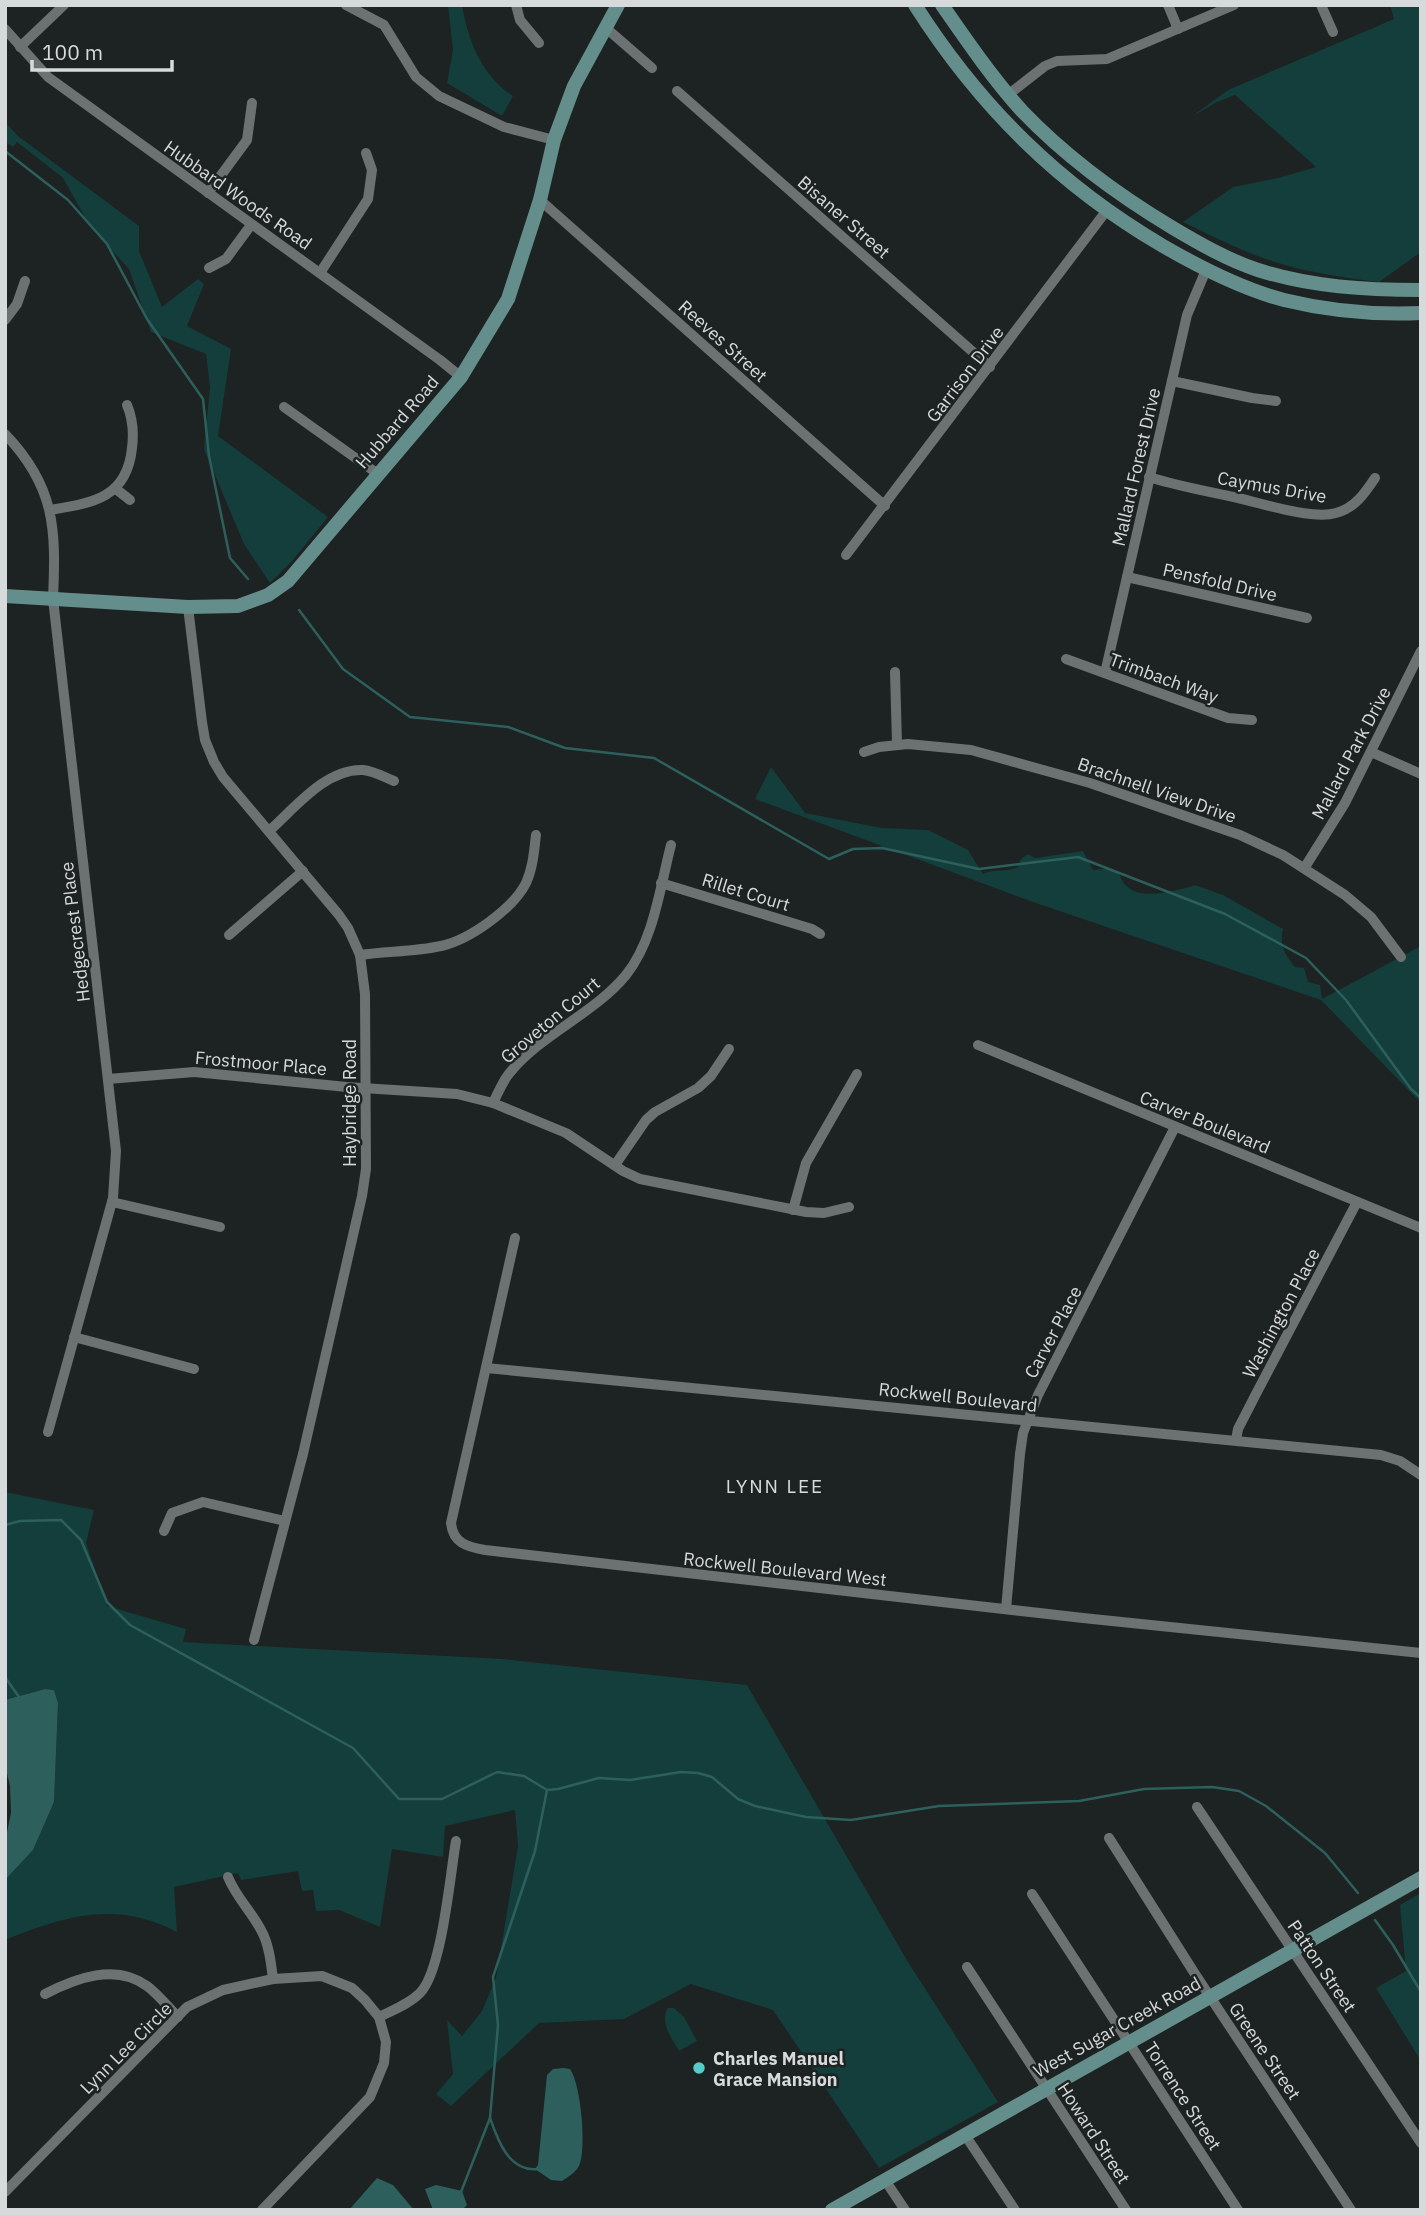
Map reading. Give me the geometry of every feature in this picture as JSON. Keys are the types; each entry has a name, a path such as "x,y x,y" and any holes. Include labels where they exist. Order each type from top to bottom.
{"main road":[{"name":"Hubbard Road","path":"5,596 188,607 237,606 275,591 288,581 461,377 508,299 540,200 554,140 574,86 618,5"},
{"path":"915,5 952,61 1021,140 1055,170 1140,233 1206,270 1261,293 1310,306 1379,313 1421,313"},
{"path":"942,5 1009,94 1036,124 1075,160 1139,208 1214,251 1257,269 1326,285 1421,290"},
{"name":"West Sugar Creek Road","path":"832,2210 1421,1878"}],"street":[{"path":"20,47 64,5"},
{"path":"346,5 384,25 416,77 439,96 505,127 554,140"},
{"path":"516,5 520,20 539,43"},
{"path":"1168,5 1178,29"},
{"path":"1009,94 1045,66 1057,61 1107,59 1234,5"},
{"path":"1321,5 1333,32"},
{"path":"606,28 652,68"},
{"name":"Hubbard Woods Road","path":"5,29 48,77 461,377"},
{"name":"Bisaner Street","path":"677,91 990,367"},
{"path":"208,193 247,140 252,103"},
{"path":"320,273 368,199 372,170 366,153"},
{"name":"Reeves Street","path":"540,200 885,506"},
{"name":"Garrison Drive","path":"846,555 1107,210"},
{"path":"209,268 233,252 251,225"},
{"name":"Mallard Forest Drive","path":"1105,673 1187,316 1206,270"},
{"path":"5,320 17,304 25,281"},
{"path":"1172,380 1276,401"},
{"path":"50,510 91,502 116,489 130,462 132,451 133,427 127,405"},
{"path":"284,407 378,474"},
{"name":"Hedgecrest Place","path":"5,434 33,470 50,510 55,549 53,599 116,1151 116,1178 111,1202 48,1432"},
{"name":"Caymus Drive","path":"1149,477 1321,515 1350,508 1364,496 1376,478"},
{"path":"116,489 130,500"},
{"name":"Pensfold Drive","path":"1127,577 1307,618"},
{"name":"Haybridge Road","path":"188,607 202,722 209,753 223,777 348,928 360,955 365,994 366,1169 362,1196 254,1640"},
{"name":"Mallard Park Drive","path":"1305,867 1345,803 1421,651"},
{"name":"Trimbach Way","path":"1066,659 1228,718 1252,720"},
{"path":"895,672 897,744"},
{"name":"Brachnell View Drive","path":"864,752 897,744 939,745 971,750 1090,783 1240,835 1305,867 1359,906 1401,957"},
{"path":"1371,752 1421,774"},
{"path":"269,831 322,785 338,775 363,770 394,781"},
{"path":"360,955 440,946 466,937 512,903 519,894 529,875 536,835"},
{"name":"Groveton Court","path":"493,1103 506,1076 522,1059 610,992 627,974 645,942 671,845"},
{"path":"229,935 303,871"},
{"name":"Rillet Court","path":"661,883 812,929 820,934"},
{"name":"Carver Boulevard","path":"978,1045 1421,1228"},
{"path":"615,1165 646,1120 698,1088 711,1076 729,1049"},
{"name":"Frostmoor Place","path":"108,1079 194,1072 457,1094 493,1103 566,1133 640,1179 793,1210 824,1213 849,1208"},
{"path":"793,1210 806,1163 857,1074"},
{"name":"Carver Place","path":"1006,1609 1023,1433 1038,1395 1175,1127"},
{"path":"111,1202 220,1227"},
{"name":"Washington Place","path":"1236,1440 1238,1429 1357,1202"},
{"name":"Rockwell Boulevard West","path":"515,1238 452,1523 455,1536 466,1546 1006,1609 1421,1653"},
{"path":"74,1337 194,1369"},
{"name":"Rockwell Boulevard","path":"486,1368 1381,1455 1400,1461 1421,1475"},
{"path":"164,1531 172,1513 203,1502 285,1521"},
{"name":"Patton Street","path":"1197,1807 1421,2143"},
{"name":"Greene Street","path":"1109,1838 1351,2210"},
{"path":"262,2210 370,2097 384,2063 386,2042 379,2017 405,2005 422,1992 431,1976 456,1841"},
{"path":"228,1877 233,1890 262,1930 270,1954 273,1979"},
{"name":"Torrence Street","path":"1032,1894 1238,2210"},
{"name":"Howard Street","path":"967,1967 1126,2210"},
{"path":"45,1994 67,1982 110,1973 121,1974 146,1985 178,2017"},
{"name":"Lynn Lee Circle","path":"5,2192 187,2007 223,1990 273,1979 322,1976 352,1988 379,2017"},
{"path":"965,2135 1015,2210"},
{"path":"886,2180 905,2210"}],"shaded area":[{"path":"448,5 462,5 468,32 478,56 493,78 513,96 502,116 447,83 453,50"},
{"path":"1390,5 1421,5 1421,252 1379,282 1278,263 1242,250 1183,222 1233,187 1316,167 1235,95 1191,117 1228,90 1394,19"},
{"path":"5,122 18,136 139,226 139,251 162,307 198,279 204,284 187,326 231,349 218,436 328,517 270,583 244,544 204,449 210,387 206,354 151,332 129,269 91,228 63,178 17,142 13,147 5,142"},
{"path":"771,767 805,813 882,828 928,830 968,850 983,874 1018,867 1021,859 1028,854 1035,858 1083,851 1093,870 1112,869 1119,874 1127,887 1140,893 1164,892 1195,885 1223,895 1283,929 1282,945 1286,953 1295,967 1304,968 1308,982 1320,985 1322,999 1421,946 1421,1103 1321,1000 1033,902 755,799"},
{"path":"5,1492 94,1510 86,1543 107,1606 186,1629 183,1642 502,1659 747,1685 908,1962 998,2102 879,2168 773,2010 691,1984 624,2019 539,2023 451,2106 436,2094 453,2074 447,2020 462,2036 482,2011 496,1978 518,1846 515,1810 445,1826 443,1857 392,1849 380,1927 339,1910 316,1911 313,1890 302,1891 298,1871 241,1880 238,1873 174,1887 177,1932 155,1922 112,1914 70,1918 5,1940 5,1880 33,1850 54,1802 58,1704 54,1690 45,1689 5,1700"},
{"path":"45,1689 54,1690 58,1703 54,1802 33,1850 5,1880 5,1842 11,1813 10,1786 5,1765 5,1700"},
{"path":"1421,1893 1421,2061 1376,1988 1406,1971 1400,1905"},
{"path":"668,2008 674,2008 684,2017 697,2041 679,2051 666,2025"},
{"path":"553,2069 570,2069 577,2088 583,2146 579,2166 562,2181 551,2180 535,2169 538,2165 547,2075"},
{"path":"377,2178 393,2185 414,2210 349,2210"},
{"path":"436,2185 462,2191 467,2205 462,2210 433,2210 425,2189"}],"waterway":[{"path":"5,151 68,200 107,244 147,319 203,399 209,456 230,558 248,579"},
{"path":"299,610 343,669 410,717 508,727 565,748 654,758 829,859 853,849 882,848 979,869 1078,857 1225,914 1306,958 1346,1000 1411,1089 1421,1098"},
{"path":"5,1525 20,1521 61,1520 81,1540 107,1602 130,1625 353,1748 399,1799 442,1799 497,1772 524,1776 547,1790 599,1778 630,1780 681,1772 712,1777 738,1799 755,1806 806,1817 851,1820 939,1806 1079,1801 1144,1789 1212,1787 1239,1791 1266,1806 1325,1853 1358,1893"},
{"path":"5,1677 19,1697"},
{"path":"461,2192 490,2118 498,2025 493,1977 535,1851 547,1790"},
{"path":"1375,1920 1421,1992"},
{"path":"490,2118 501,2145 512,2160 519,2166 538,2169"}],"place":[{"name":"Charles Manuel Grace Mansion","path":"699,2068"}],"district":[{"name":"LYNN LEE","path":"775,1486"}]}
